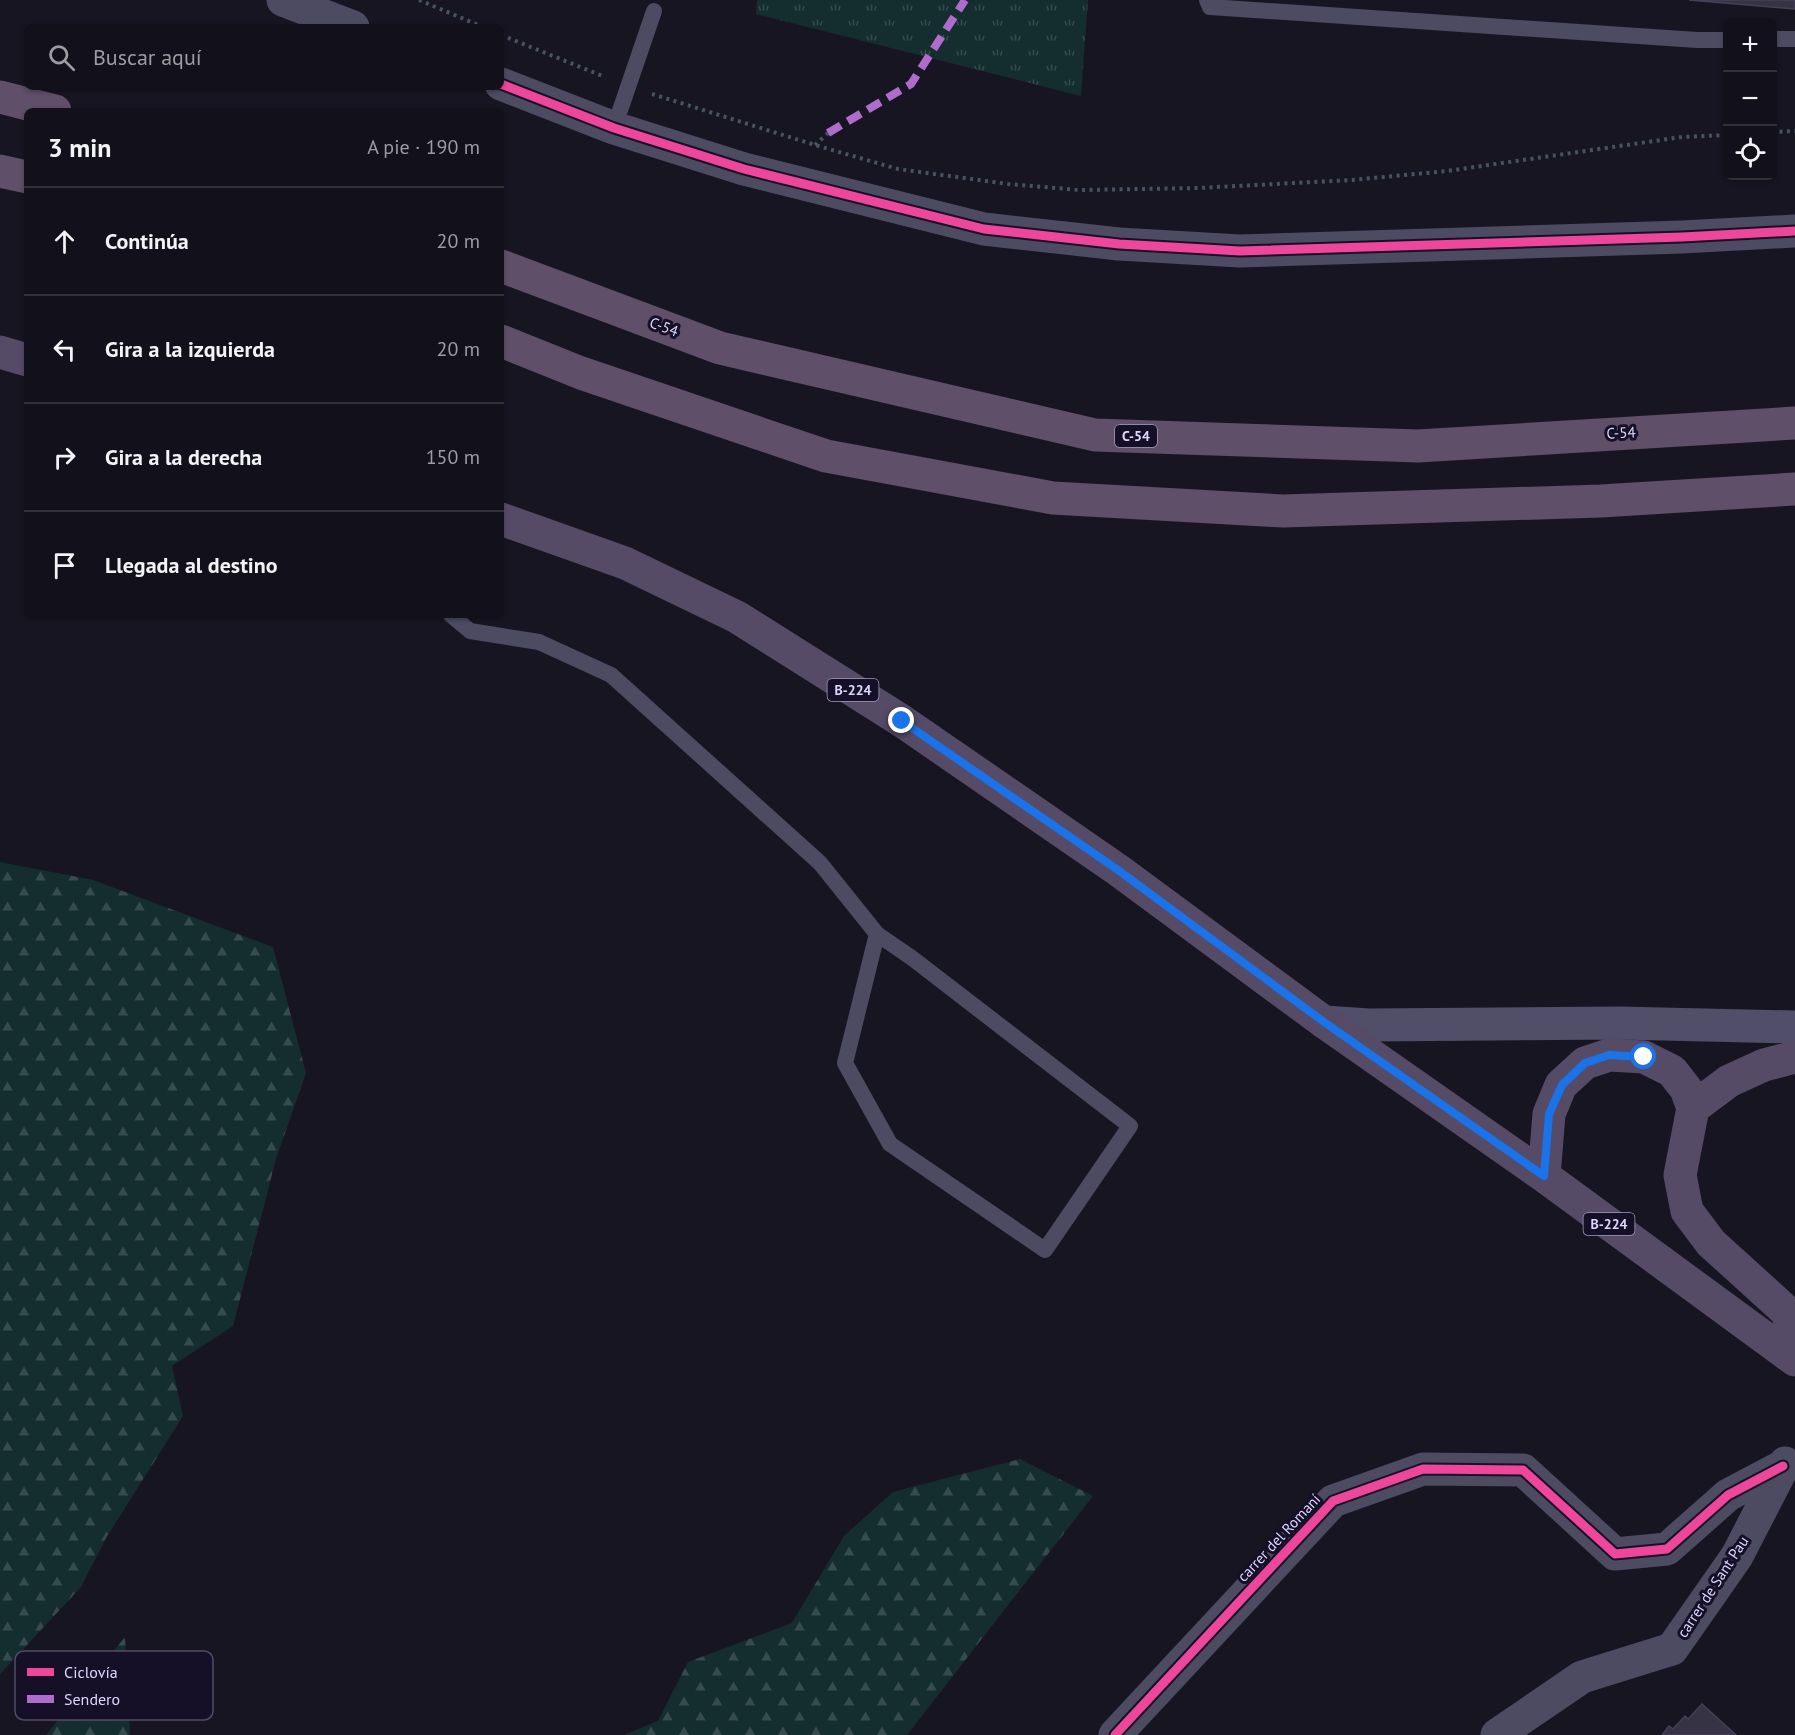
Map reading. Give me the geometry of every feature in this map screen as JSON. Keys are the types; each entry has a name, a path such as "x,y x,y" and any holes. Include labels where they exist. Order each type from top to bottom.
{"highway":[{"path":"0,97 43,108"},
{"path":"0,171 24,176"},
{"name":"C-54","path":"504,267 720,348 1095,435 1418,446 1795,423"},
{"path":"504,342 581,374 826,456 1053,498 1283,511 1601,501 1795,489"}],"main road":[{"path":"0,352 24,359"},
{"name":"B-224","path":"504,520 624,563 737,617 902,721 1127,877 1324,1022 1544,1176 1795,1360"},
{"path":"1324,1022 1369,1025 1619,1023 1795,1027"},
{"path":"1544,1176 1549,1114 1562,1085 1585,1063 1609,1055 1644,1057 1672,1071 1686,1089 1693,1108 1680,1175 1688,1211 1711,1243 1785,1311 1795,1333"},
{"path":"1693,1108 1729,1081 1764,1065 1795,1057"}],"street":[{"path":"283,0 345,24"},
{"path":"504,85 614,128 744,169 984,229 1119,244 1240,251 1795,231"},
{"name":"carrer del Romaní","path":"1115,1735 1334,1501 1423,1469 1523,1470 1615,1554 1667,1550 1728,1495 1789,1456"},
{"name":"carrer de Sant Pau","path":"1497,1735 1582,1677 1672,1649 1737,1556 1789,1456"}],"lane":[{"path":"1207,0 1210,8 1723,40"},
{"path":"614,128 654,11"},
{"path":"1777,39 1795,39"},
{"path":"455,618 470,631 539,642 610,675 820,863 877,934 921,965 1130,1126 1045,1250 890,1144 845,1063 877,934"}],"path":[{"path":"418,0 476,24"},
{"path":"504,36 584,70 663,98 898,169 1008,184 1079,190 1198,188 1352,180 1447,171 1682,137 1723,135"},
{"path":"1777,132 1795,131"},
{"path":"807,148 815,145 828,133"}],"green space":[{"path":"757,0 1088,0 1081,96 756,14"},
{"path":"0,862 93,880 273,947 306,1073 276,1159 233,1326 172,1366 183,1416 106,1538 81,1587 21,1651 15,1651 15,1658 0,1674"},
{"path":"1020,1459 1093,1496 907,1735 624,1735 658,1721 688,1662 792,1623 844,1536 893,1492"},
{"path":"125,1637 126,1651 114,1651"},
{"path":"58,1720 129,1720 130,1735 46,1735"}],"building":[{"path":"1689,0 1795,0 1795,9"},
{"path":"1702,1704 1736,1735 1662,1735 1669,1726 1673,1729 1685,1716 1688,1719"}],"marked path":[{"path":"828,133 911,84 965,0"}],"cycle path":[{"path":"504,85 614,128 744,169 984,229 1119,244 1240,251 1682,237 1795,231"},
{"path":"1115,1735 1333,1501 1423,1469 1523,1470 1615,1554 1667,1549 1728,1495 1783,1466"}],"route":[{"path":"902,721 1118,870 1324,1022 1544,1176 1549,1114 1562,1085 1585,1063 1609,1055 1644,1057"}]}
